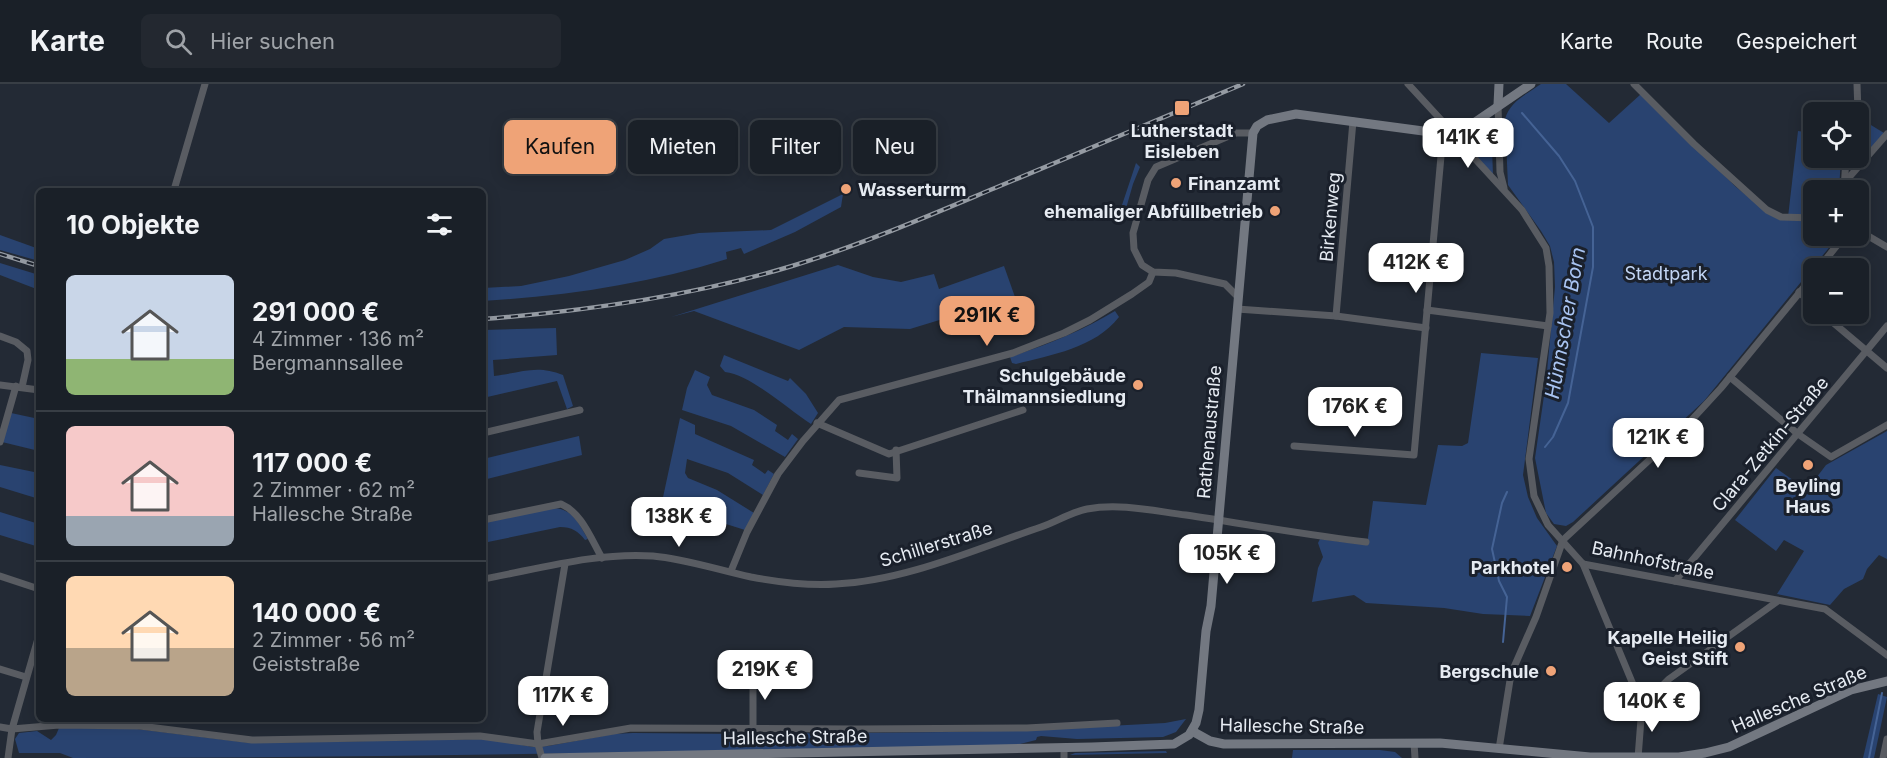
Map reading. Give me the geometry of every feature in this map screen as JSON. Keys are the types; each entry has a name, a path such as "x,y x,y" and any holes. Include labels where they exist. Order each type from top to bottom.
{"main road":[{"path":"1498,105 1499,84"},
{"path":"1253,133 1261,123 1288,115 1353,121 1453,135 1468,128 1531,84"},
{"name":"Rathenaustraße","path":"1192,731 1199,710 1206,631 1212,606 1253,133"},
{"name":"Hallesche Straße","path":"543,758 1174,744 1183,740 1192,731 1210,741 1224,744 1500,744 1590,757 1684,756 1723,749 1851,690 1887,681"}],"street":[{"path":"175,188 205,84"},
{"path":"1294,446 1414,455 1444,123 1408,84"},
{"path":"1634,84 1694,144 1767,210 1781,217 1803,218"},
{"path":"1857,84 1858,102"},
{"path":"1498,105 1500,172 1505,191"},
{"name":"Birkenweg","path":"1336,316 1353,121"},
{"path":"1238,297 1226,284 1176,273 1153,272 1142,265 1134,249 1133,233 1148,180 1153,171 1165,162 1236,133 1253,133"},
{"path":"1847,180 1887,134"},
{"name":"Bahnhofstraße","path":"1453,135 1522,210 1546,248 1551,299 1529,459 1534,496 1548,525 1583,564 1828,610 1887,654"},
{"path":"1869,237 1887,248"},
{"path":"1827,258 1836,246"},
{"path":"731,571 740,546 768,491 789,458 839,400 1013,353 1064,333 1132,294 1149,282 1153,272"},
{"path":"1226,284 1240,275"},
{"path":"1500,744 1511,674 1536,616 1563,540 1687,425 1803,287"},
{"path":"1799,292 1803,295"},
{"path":"1237,309 1336,316 1426,328"},
{"path":"1427,310 1548,326"},
{"path":"1835,324 1887,368"},
{"name":"Clara-Zetkin-Straße","path":"1676,581 1887,326"},
{"path":"0,336 16,342 27,351 28,360 0,442"},
{"path":"1730,376 1798,434 1831,457 1887,425"},
{"path":"0,385 36,390"},
{"path":"486,432 580,410"},
{"path":"817,423 889,454 1023,410"},
{"path":"859,473 897,478 896,450"},
{"path":"486,519 561,504 576,514 602,558"},
{"name":"Schillerstraße","path":"486,578 602,558 654,556 750,576 805,584 838,584 904,573 1047,525 1085,509 1109,506 1140,508 1305,535 1366,542"},
{"path":"543,758 537,732 565,564"},
{"path":"1583,564 1642,706 1638,758"},
{"path":"0,576 36,588"},
{"path":"1642,706 1669,679 1778,601"},
{"path":"8,758 12,729 36,645"},
{"path":"0,669 26,677"},
{"path":"753,671 753,730"},
{"name":"Hallesche Straße","path":"0,727 12,729 59,725 140,726 252,740 480,736 538,744 631,728 753,730 1027,728 1117,723"},
{"path":"1883,758 1887,740"},
{"path":"1414,743 1415,758"},
{"path":"1064,747 1064,758"}],"green space":[{"name":"Stadtpark","path":"1541,84 1566,84 1609,123 1641,94 1736,187 1766,211 1803,219 1803,246 1830,246 1821,258 1803,258 1803,280 1704,401 1566,526 1554,524 1546,513 1535,458 1546,382 1555,287 1554,262 1550,246 1508,185 1505,119 1511,107"},
{"path":"1491,121 1493,175 1464,146 1466,137"},
{"path":"1869,124 1884,133 1869,151"},
{"path":"1798,131 1803,132 1803,168 1840,168 1840,180 1803,180 1803,218 1788,217"},
{"path":"1136,163 1140,167 1123,219 1122,205"},
{"path":"843,194 841,207 795,232 744,254 741,248 726,252 727,259 697,268 606,288 486,301 486,288 521,286 569,276 625,260 650,249 664,239 699,233 771,230"},
{"path":"0,235 36,248 36,260 0,250"},
{"path":"0,263 36,274 36,289 0,275"},
{"path":"838,265 873,277 901,282 934,274 939,289 1004,266 1015,297 910,329 844,327 799,350 694,311 671,317"},
{"path":"1115,311 1119,317 1109,328 1085,343 1043,357 1012,363 1010,357 1064,337"},
{"path":"556,328 557,355 493,360 494,376 528,370 545,370 563,375 573,406 567,409 557,381 486,397 486,330"},
{"path":"1481,353 1538,358 1523,475 1528,497 1537,518 1557,546 1530,616 1366,603 1354,595 1312,602 1318,568 1323,557 1318,543 1320,539 1367,545 1373,501 1426,505 1438,445 1462,446 1468,443"},
{"path":"724,355 788,381 790,378 806,394 818,413 811,424 758,386 735,374 725,372 720,366"},
{"path":"695,370 710,377 707,385 712,395 754,410 777,425 775,431 788,440 792,434 798,439 785,457 731,426 682,410 687,388"},
{"path":"11,413 36,418 36,450 2,442"},
{"path":"680,418 695,425 695,434 754,460 752,465 765,474 768,470 774,474 763,495 728,473 687,459 685,473 688,478 717,490 754,513 745,530 726,524 659,516"},
{"path":"1887,431 1887,559 1879,555 1867,569 1863,579 1844,589 1830,605 1777,594 1804,551 1784,540 1776,551 1735,520 1776,468 1807,490 1826,465"},
{"path":"579,436 582,455 486,479 486,458"},
{"path":"0,465 36,472 36,498 0,487"},
{"path":"554,508 561,509 571,514 588,539 585,540 571,529 560,527 486,542 486,522"},
{"path":"0,512 36,523 36,546 0,535"},
{"path":"1878,694 1887,697 1874,758 1863,758"},
{"path":"1186,719 1176,732 1163,737 1077,739 1041,736 1036,740 1016,745 663,752 73,758 60,753 19,753 15,739 19,733 37,731 51,740 59,728 129,728 251,743 488,739 533,747 633,733 742,734 1032,730 1165,723"},
{"path":"1293,750 1380,750 1395,752 1402,758 1292,758"},
{"path":"1166,751 1167,753 1070,755 1075,753"}],"waterway":[{"name":"Hünnscher Born","path":"1522,113 1559,156 1575,181 1593,227 1593,267 1568,403 1553,437 1545,447"},
{"name":"Hünnscher Born","path":"1503,642 1507,597 1499,581 1492,549 1502,503 1507,492"},
{"path":"1869,758 1882,693"}],"railway":[{"path":"486,319 561,312 639,301 716,286 792,266 920,219 1243,84"},
{"path":"0,254 36,265"}],"place":[{"name":"Lutherstadt Eisleben","path":"1182,108"},
{"name":"Finanzamt","path":"1176,183"},
{"name":"Wasserturm","path":"846,189"},
{"name":"ehemaliger Abfüllbetrieb","path":"1275,211"},
{"name":"Schulgebäude Thälmannsiedlung","path":"1138,385"},
{"name":"Beyling Haus","path":"1808,465"},
{"name":"Parkhotel","path":"1567,567"},
{"name":"Kapelle Heilig Geist Stift","path":"1740,647"},
{"name":"Bergschule","path":"1551,671"}]}
